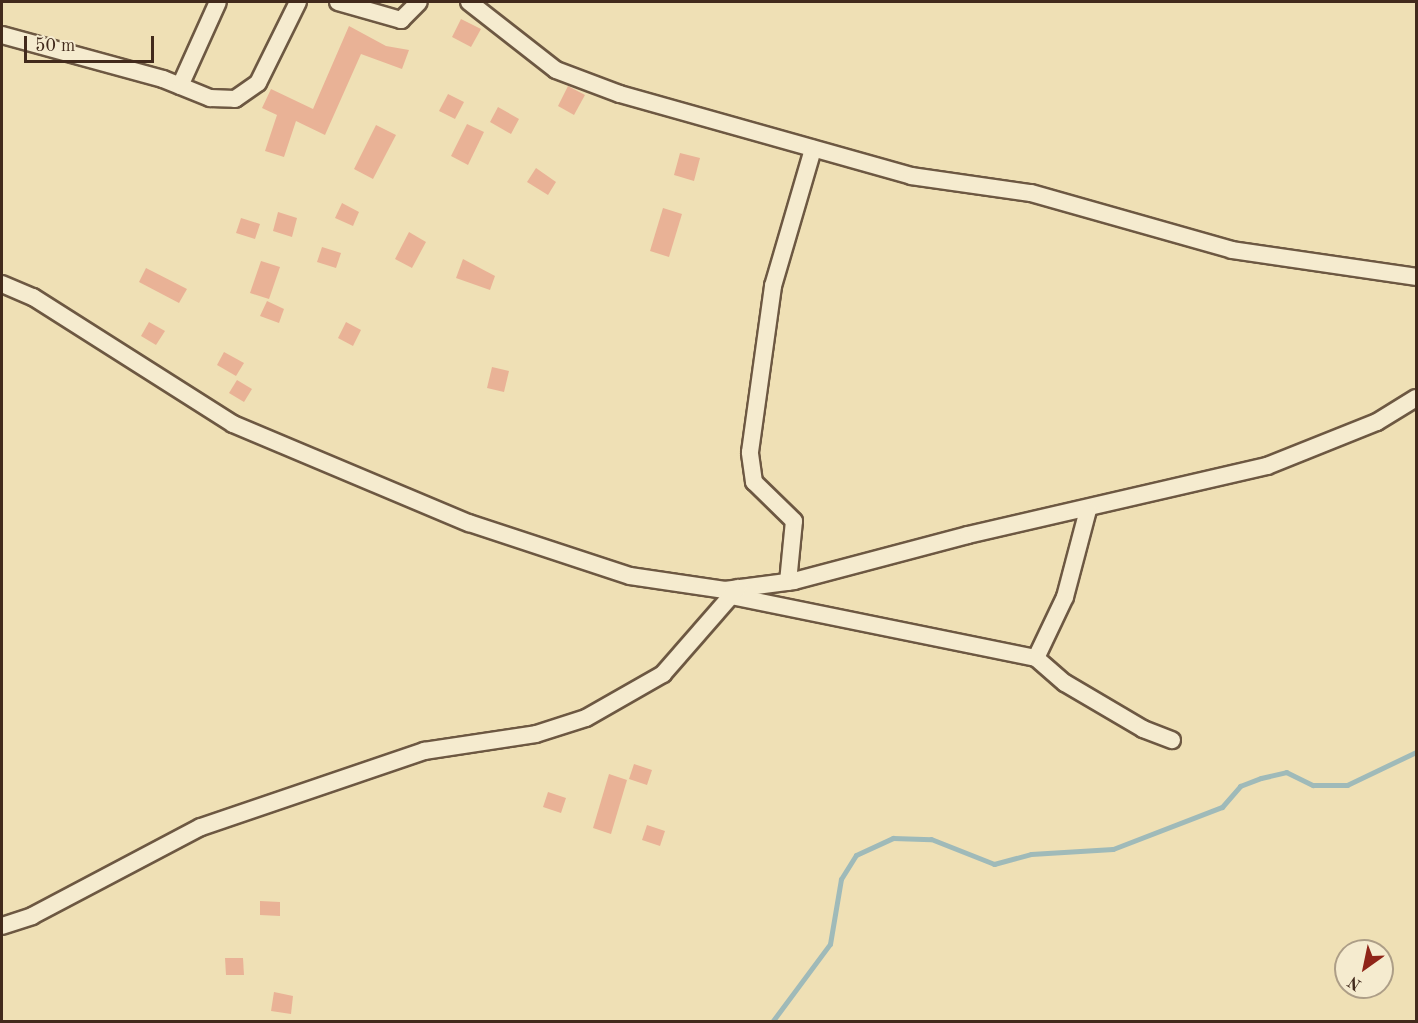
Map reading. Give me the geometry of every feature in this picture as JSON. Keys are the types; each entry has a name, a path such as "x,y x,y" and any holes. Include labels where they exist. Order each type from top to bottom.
{"street":[{"path":"180,86 218,2"},
{"path":"2,35 33,40 180,86 210,98 235,99 249,92 298,2"},
{"path":"339,2 401,20 419,2"},
{"path":"469,2 556,70 589,85 911,176 1031,193 1232,250 1416,277"},
{"path":"788,582 794,521 754,482 750,461 756,386 773,286 813,149"},
{"path":"2,284 33,297 232,424 469,523 630,576 735,592 1036,658 1065,683 1143,729 1172,740"},
{"path":"2,926 32,916 201,827 424,751 536,734 586,718 663,674 735,592 788,582 1267,466 1377,422 1416,398"},
{"path":"1036,658 1065,597 1088,510"}],"building":[{"path":"461,19 481,29 471,47 452,37"},
{"path":"349,26 386,46 409,50 402,69 361,54 325,135 296,121 284,157 265,151 277,115 262,108 271,89 313,109"},
{"path":"568,86 585,95 574,115 558,106"},
{"path":"448,94 464,102 455,119 439,111"},
{"path":"498,107 519,119 511,134 490,122"},
{"path":"467,124 484,132 468,165 451,156"},
{"path":"376,125 396,135 373,179 354,169"},
{"path":"680,153 700,158 694,181 674,175"},
{"path":"536,168 556,182 548,195 527,182"},
{"path":"342,203 359,212 353,226 335,218"},
{"path":"663,208 682,214 669,257 650,251"},
{"path":"278,212 297,218 292,237 273,231"},
{"path":"241,218 260,224 255,239 236,233"},
{"path":"409,232 426,242 412,268 395,259"},
{"path":"322,247 341,253 336,268 317,262"},
{"path":"463,259 495,276 490,290 456,278"},
{"path":"261,261 280,267 269,299 250,293"},
{"path":"146,268 187,289 179,303 139,282"},
{"path":"267,301 284,309 279,323 260,316"},
{"path":"149,322 165,331 156,345 141,336"},
{"path":"346,322 361,330 353,346 338,338"},
{"path":"224,352 244,363 236,376 217,365"},
{"path":"492,367 509,371 504,392 487,388"},
{"path":"237,380 252,389 244,402 229,393"},
{"path":"634,764 652,770 647,785 629,779"},
{"path":"609,774 627,780 611,834 593,828"},
{"path":"548,792 566,798 561,813 543,807"},
{"path":"647,825 665,831 660,846 642,840"},
{"path":"260,901 280,902 280,916 260,915"},
{"path":"225,958 243,958 244,975 226,975"},
{"path":"274,992 293,996 291,1014 271,1011"}],"waterway":[{"path":"772,1022 830,944 841,879 856,855 893,838 931,839 994,864 1031,854 1113,849 1222,807 1240,786 1261,778 1286,772 1313,785 1347,785 1416,752"}]}
